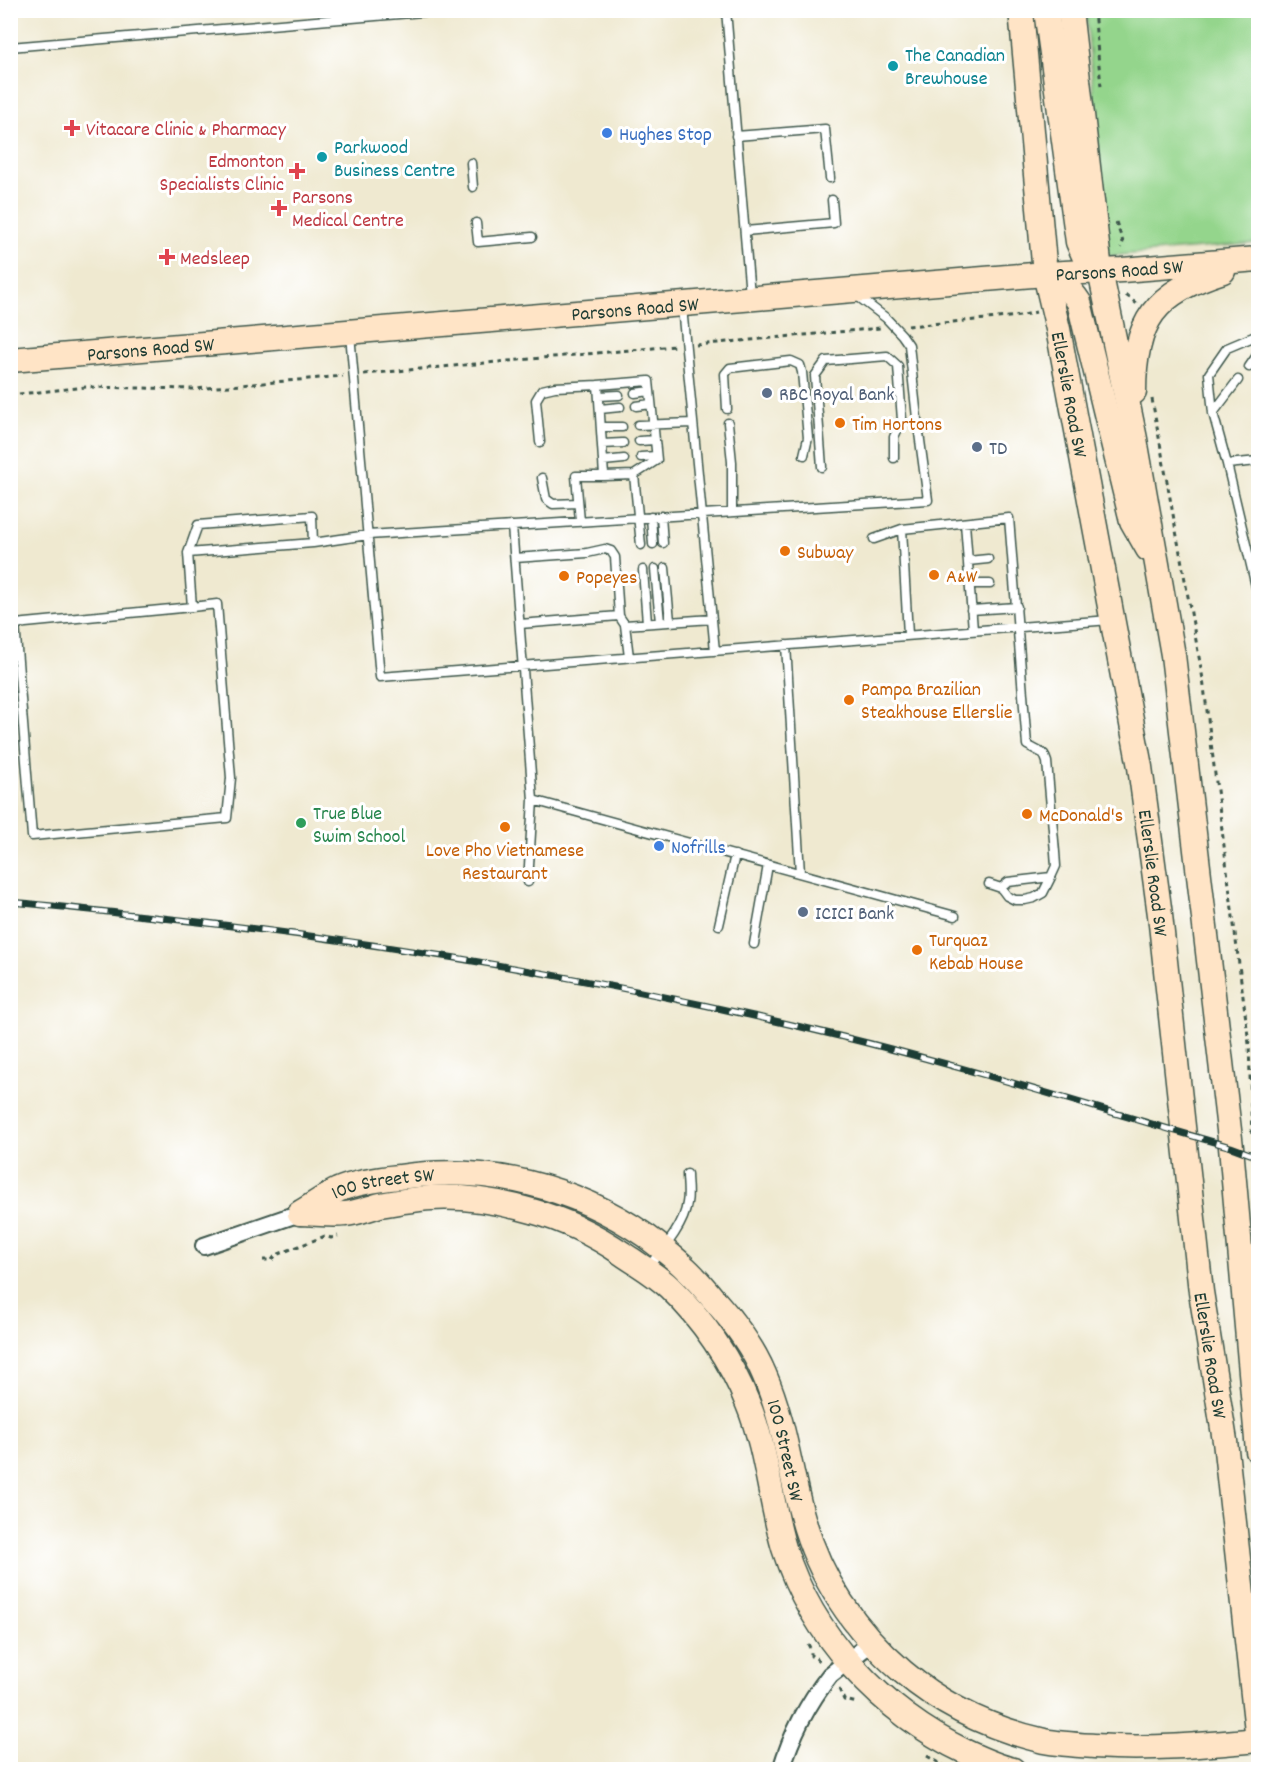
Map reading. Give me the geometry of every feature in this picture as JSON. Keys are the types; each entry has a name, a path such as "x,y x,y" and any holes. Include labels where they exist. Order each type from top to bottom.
{"main road":[{"name":"Ellerslie Road SW","path":"1021,10 1045,274 1058,329 1140,766 1160,915 1200,1281 1225,1441 1258,1740"},
{"path":"1046,10 1078,242 1085,258 1100,271"},
{"name":"Ellerslie Road SW","path":"1069,14 1100,271 1135,439 1173,655 1230,1135 1258,1451"},
{"name":"Parsons Road SW","path":"10,360 349,330 1045,274 1258,260"},
{"path":"1135,439 1136,352 1142,332 1151,315 1164,300 1180,288 1200,278 1258,260"},
{"path":"1045,274 1065,285 1079,302 1132,521 1157,564"},
{"name":"100 Street SW","path":"300,1213 338,1191 375,1180 432,1173 487,1175 512,1179 567,1194 608,1213 663,1249 685,1267 736,1326 764,1372 781,1421 801,1514 833,1589 847,1612 871,1642 904,1673 934,1695 967,1714 1045,1741 1112,1747 1191,1746 1258,1740"},
{"name":"100 Street SW","path":"300,1213 346,1214 380,1205 432,1198 479,1201 554,1217 602,1240 647,1269 685,1304 720,1350 735,1375 758,1433 777,1524 795,1576 805,1601 826,1634 879,1695 918,1726 951,1745 996,1766 1013,1770"}],"street":[{"name":"100 Street SW","path":"204,1246 300,1213"},
{"path":"781,1770 790,1743 814,1699 830,1676 871,1642"}],"lane":[{"path":"10,47 446,10"},
{"path":"726,10 751,299"},
{"path":"736,136 825,129 830,178"},
{"path":"471,163 473,187"},
{"path":"745,231 834,223 832,200"},
{"path":"476,223 478,242 532,237"},
{"path":"188,553 313,543 368,535 927,500 909,345 902,334 886,318 851,291"},
{"path":"682,304 715,651"},
{"path":"349,330 380,677 1112,620"},
{"path":"1258,335 1227,348 1209,374 1213,413 1258,594"},
{"path":"1249,367 1258,354"},
{"path":"822,467 815,376 826,361 887,356 898,366 902,420 894,437 894,458"},
{"path":"727,409 725,374 730,368 791,361 800,365 808,438 804,455"},
{"path":"1213,413 1238,380"},
{"path":"540,442 536,400 542,390 555,387 649,381 657,460 634,476 576,476 580,522"},
{"path":"598,385 604,476"},
{"path":"635,393 650,391"},
{"path":"599,396 619,395"},
{"path":"636,406 651,404"},
{"path":"600,409 620,408"},
{"path":"638,425 693,423"},
{"path":"728,423 732,462 732,512"},
{"path":"601,427 622,427"},
{"path":"639,441 655,440"},
{"path":"602,444 623,443"},
{"path":"641,457 656,456"},
{"path":"603,461 624,459"},
{"path":"1227,464 1258,461"},
{"path":"634,476 640,545"},
{"path":"542,478 546,499 553,504 578,503"},
{"path":"192,607 188,553 198,525 312,516 313,543"},
{"path":"661,516 663,543"},
{"path":"651,517 653,544"},
{"path":"874,539 902,529 1009,518 1008,558 1015,582 1027,745 1044,754 1047,762 1056,866 1043,893 1034,898 1015,900 1007,896 1001,888 989,884"},
{"path":"965,522 973,630"},
{"path":"512,526 533,800 528,882"},
{"path":"902,529 908,635"},
{"path":"515,558 587,553 604,549 611,551 615,557 619,616 625,624 629,657"},
{"path":"968,561 988,559"},
{"path":"665,568 670,621"},
{"path":"655,569 660,622"},
{"path":"643,570 647,623"},
{"path":"1005,583 1015,582"},
{"path":"969,584 990,584"},
{"path":"217,604 231,778 227,818 32,836 15,624 192,607 217,604"},
{"path":"971,610 1017,607"},
{"path":"520,624 619,616"},
{"path":"625,624 712,619"},
{"path":"786,645 800,873"},
{"path":"533,800 955,916"},
{"path":"719,925 735,855"},
{"path":"754,944 768,865"},
{"path":"1001,888 1008,882 1051,877"},
{"path":"647,1269 682,1220 688,1201 687,1174"}],"path":[{"path":"1094,10 1095,31"},
{"path":"1122,292 1138,305"},
{"path":"904,326 1030,314"},
{"path":"702,344 878,328"},
{"path":"375,372 665,347"},
{"path":"10,395 86,387 195,389 329,377"},
{"path":"1152,397 1203,679 1249,1044 1252,1144"},
{"path":"1254,1166 1258,1199"},
{"path":"263,1260 272,1260 276,1255 325,1236 331,1238 340,1235"},
{"path":"806,1641 811,1650 811,1656 816,1658"},
{"path":"928,1756 952,1770"}],"green space":[{"path":"1086,11 1258,11 1258,243 1108,256"}],"railway":[{"path":"10,902 327,938 498,965 669,998 839,1036 938,1062 1231,1147 1258,1157"}],"place":[{"name":"The Canadian Brewhouse","path":"893,66"},
{"name":"Vitacare Clinic & Pharmacy","path":"72,128"},
{"name":"Hughes Stop","path":"607,133"},
{"name":"Parkwood Business Centre","path":"322,157"},
{"name":"Edmonton Specialists Clinic","path":"297,171"},
{"name":"Parsons Medical Centre","path":"279,208"},
{"name":"Medsleep","path":"167,257"},
{"name":"RBC Royal Bank","path":"767,393"},
{"name":"Tim Hortons","path":"840,423"},
{"name":"TD","path":"977,447"},
{"name":"Subway","path":"785,551"},
{"name":"A&W","path":"934,575"},
{"name":"Popeyes","path":"564,576"},
{"name":"Pampa Brazilian Steakhouse Ellerslie","path":"849,700"},
{"name":"McDonald's","path":"1027,814"},
{"name":"True Blue Swim School","path":"301,823"},
{"name":"Love Pho Vietnamese Restaurant","path":"505,827"},
{"name":"Nofrills","path":"659,846"},
{"name":"ICICI Bank","path":"803,912"},
{"name":"Turquaz Kebab House","path":"917,950"}]}
